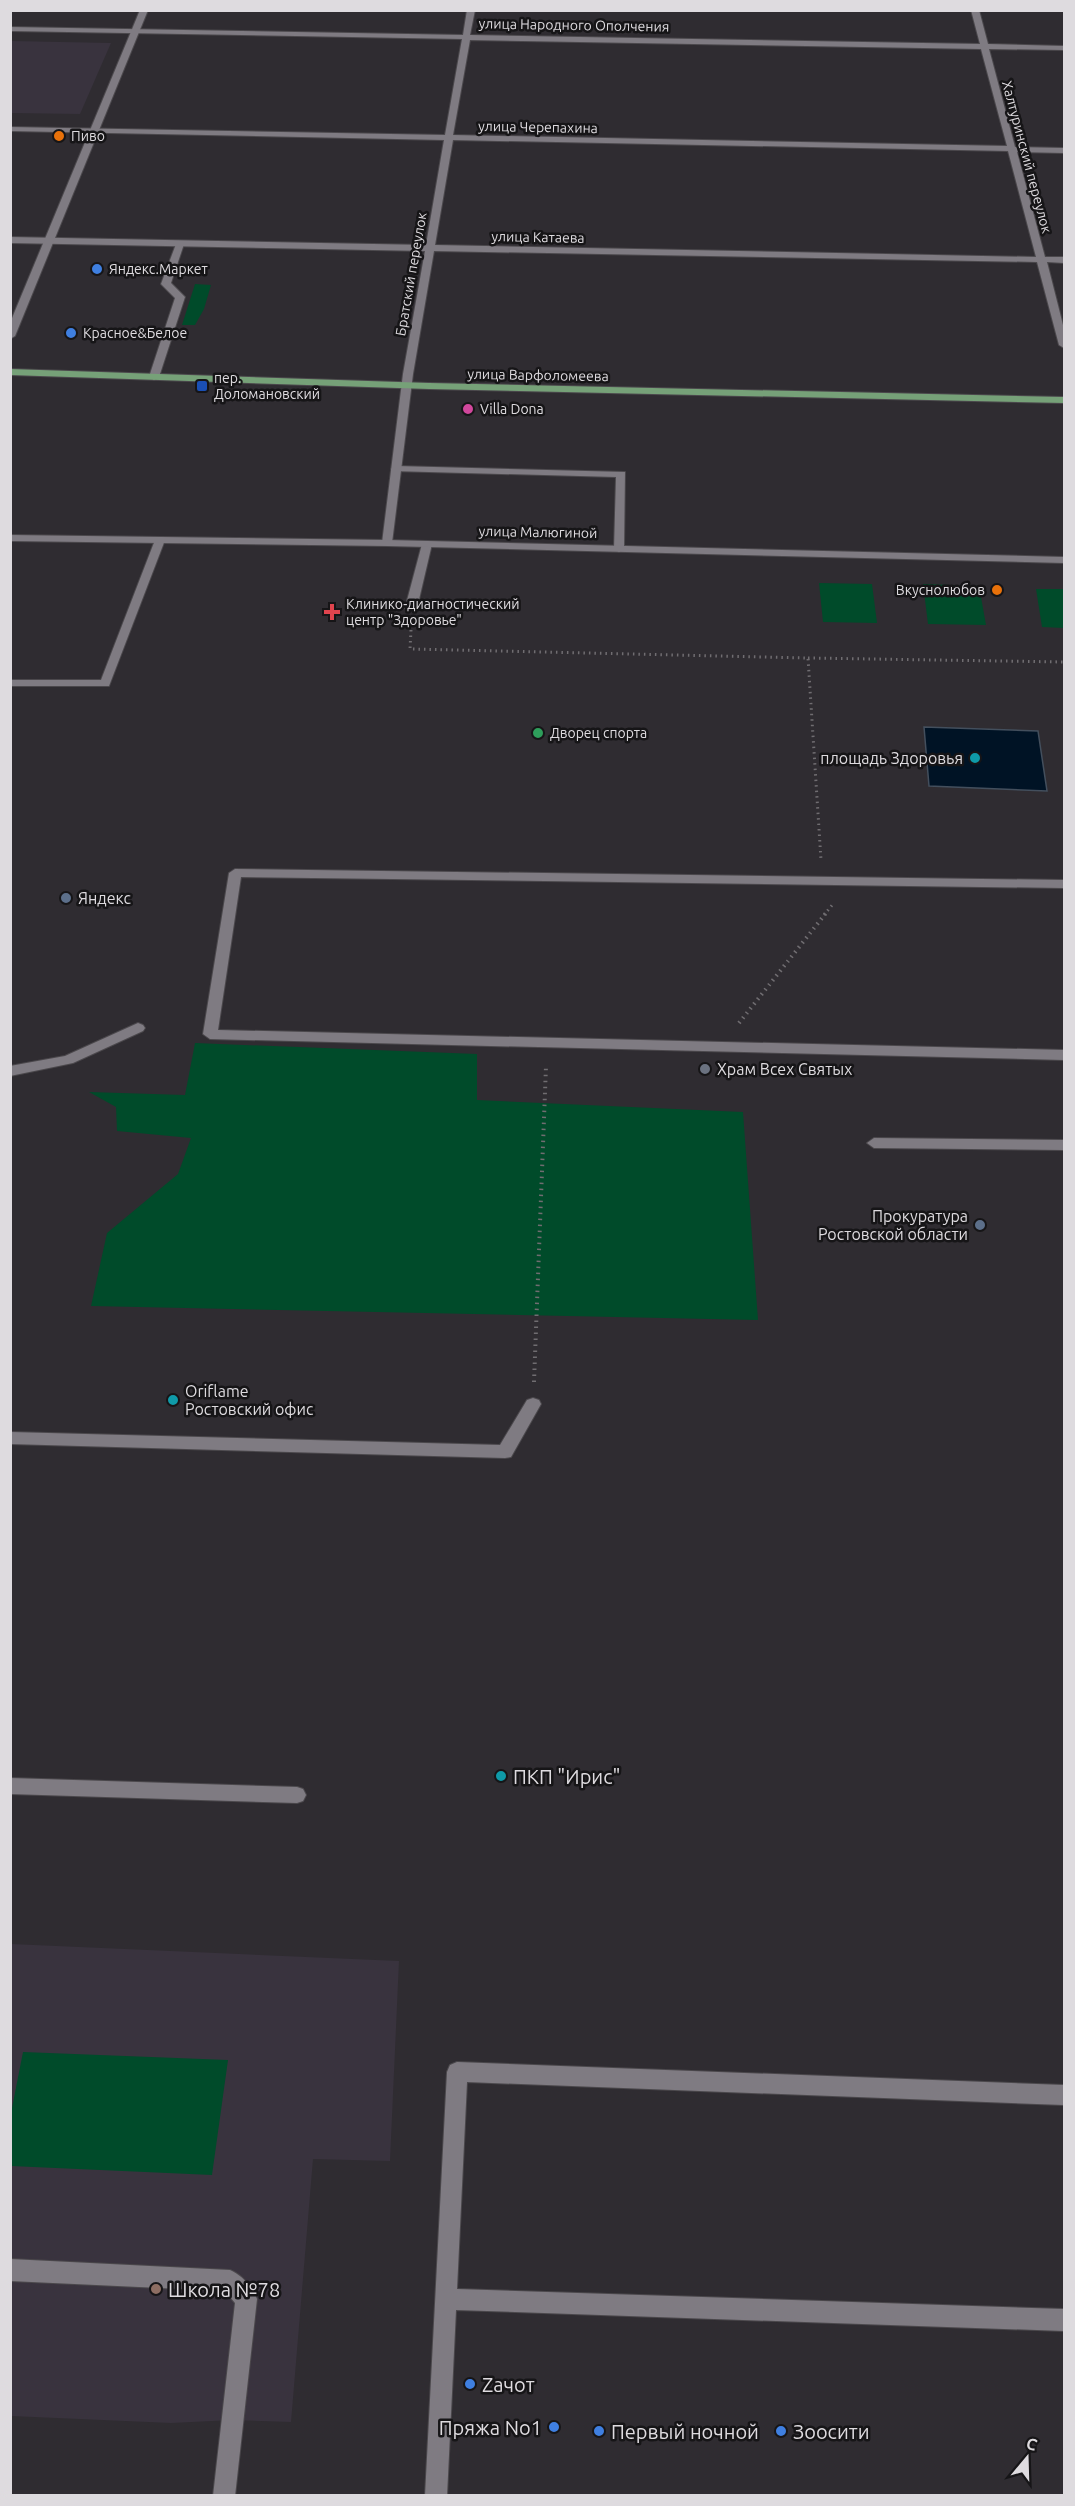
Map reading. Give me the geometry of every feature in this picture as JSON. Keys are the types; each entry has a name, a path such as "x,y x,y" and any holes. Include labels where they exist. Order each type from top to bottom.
{"main road":[{"name":"улица Варфоломеева","path":"10,372 406,385 1065,400"}],"street":[{"path":"10,336 144,10"},
{"name":"Братский переулок","path":"387,543 406,385 471,10"},
{"name":"Халтуринский переулок","path":"975,10 1065,345"},
{"name":"улица Народного Ополчения","path":"10,29 1065,48"},
{"name":"улица Черепахина","path":"10,129 1065,150"},
{"name":"улица Катаева","path":"10,240 1065,260"},
{"path":"154,377 180,297 180,294 166,284 180,244"},
{"path":"396,469 621,474 619,549"},
{"name":"улица Малюгиной","path":"10,538 387,543 1065,560"},
{"path":"10,683 105,684 160,540"},
{"path":"411,608 427,544"},
{"path":"1065,884 235,873 210,1035 719,1049 1065,1055"},
{"path":"10,1071 68,1060 138,1028"},
{"path":"873,1143 1065,1145"},
{"path":"10,1438 505,1452 533,1404"},
{"path":"10,1786 297,1795"},
{"path":"436,2496 444,2299 458,2072 1065,2095"},
{"path":"10,2270 230,2281 246,2299 224,2496"},
{"path":"444,2299 1065,2320"}],"path":[{"path":"411,608 410,649 1065,662"},
{"path":"808,658 823,880"},
{"path":"719,1049 852,880"},
{"path":"533,1404 547,1044"}],"shaded area":[{"path":"11,41 111,43 80,114 11,113"},
{"name":"Школа №78","path":"11,1944 399,1961 390,2161 313,2159 291,2422 233,2420 171,2423 11,2416"}],"green space":[{"path":"195,284 211,285 204,309 195,325 182,325"},
{"path":"819,583 872,584 877,623 823,622"},
{"path":"923,584 979,586 986,625 928,624"},
{"path":"1036,589 1064,589 1064,628 1042,627"},
{"path":"195,1043 477,1054 477,1100 743,1112 758,1320 91,1306 107,1233 178,1174 191,1138 117,1131 116,1107 89,1092 185,1095"},
{"path":"23,2052 228,2060 212,2175 11,2166 11,2113"}],"water":[{"path":"924,727 1038,731 1047,791 929,786"}],"place":[{"name":"Пиво","path":"59,136"},
{"name":"Яндекс.Маркет","path":"97,269"},
{"name":"Красное&Белое","path":"71,333"},
{"name":"пер. Доломановский","path":"202,386"},
{"name":"Villa Dona","path":"468,409"},
{"name":"Вкуснолюбов","path":"997,590"},
{"name":"Клинико-диагностический центр \"Здоровье\"","path":"332,612"},
{"name":"Дворец спорта","path":"538,733"},
{"name":"площадь Здоровья","path":"975,758"},
{"name":"Яндекс","path":"66,898"},
{"name":"Храм Всех Святых","path":"705,1069"},
{"name":"Прокуратура Ростовской области","path":"980,1225"},
{"name":"Oriflame Ростовский офис","path":"173,1400"},
{"name":"ПКП \"Ирис\"","path":"501,1776"},
{"name":"Школа №78","path":"156,2289"},
{"name":"Zaчот","path":"470,2384"},
{"name":"Пряжа No1","path":"554,2427"},
{"name":"Первый ночной","path":"599,2431"},
{"name":"Зоосити","path":"781,2431"}]}
